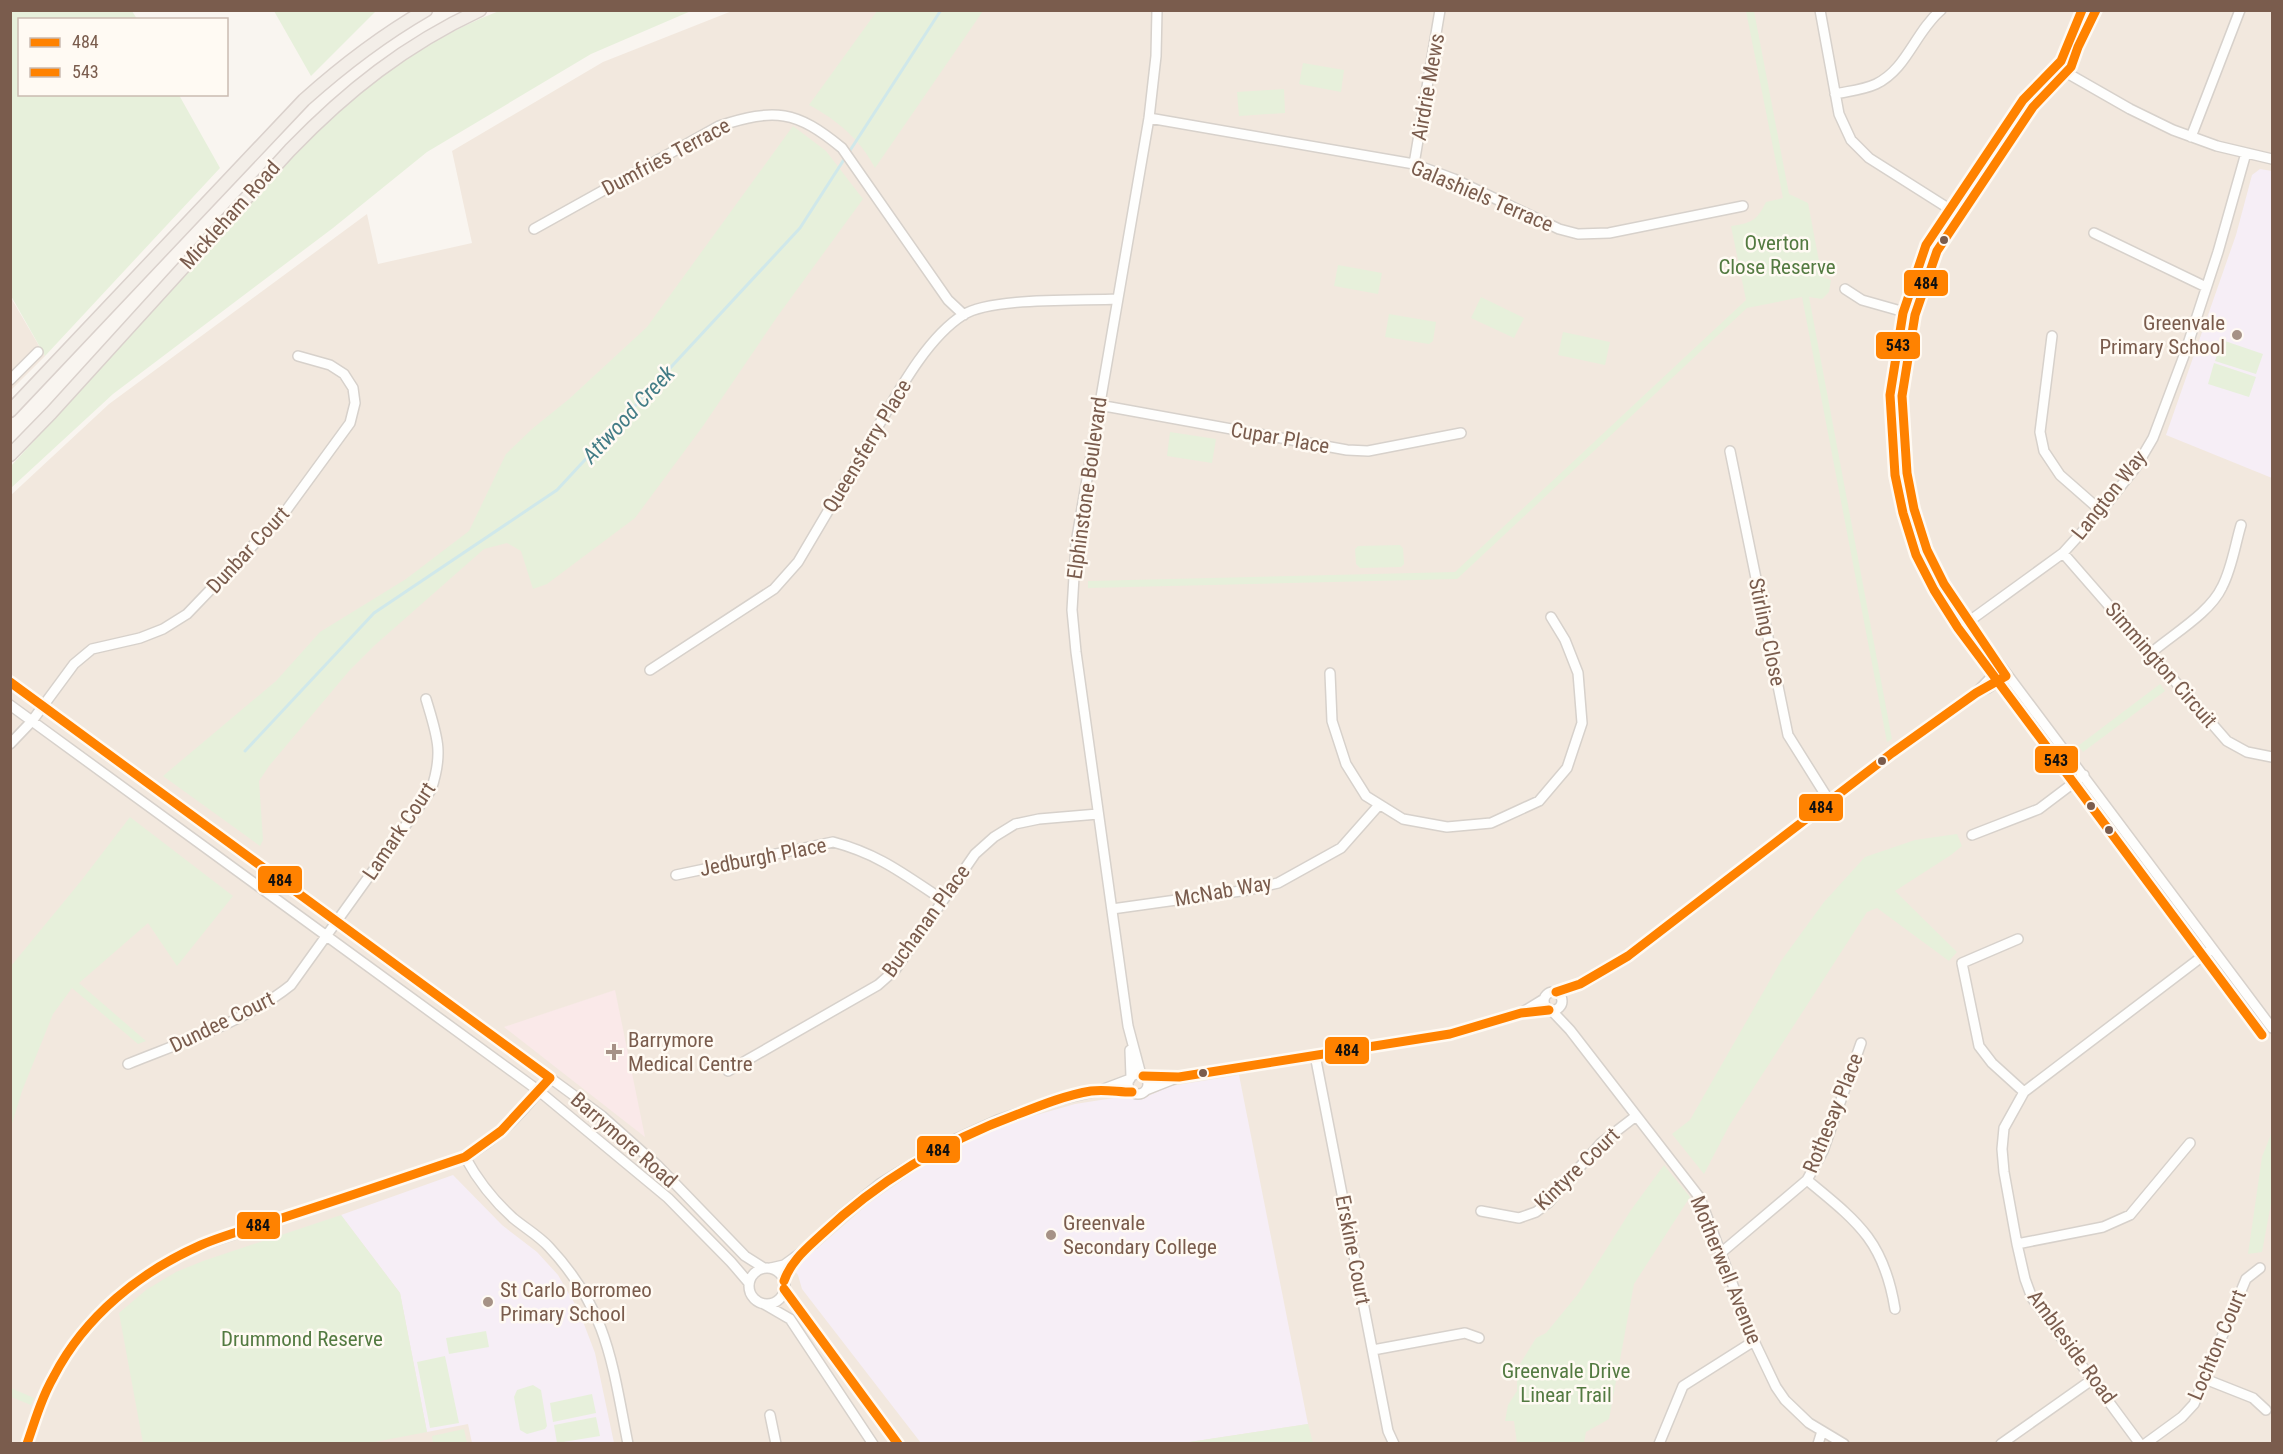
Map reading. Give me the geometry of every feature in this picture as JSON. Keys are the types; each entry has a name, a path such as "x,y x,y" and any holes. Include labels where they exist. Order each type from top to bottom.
{"main road":[{"name":"Mickleham Road","path":"10,455 326,113 360,83 403,52 428,36 480,10"},
{"name":"Mickleham Road","path":"10,411 304,100 351,59 419,12"}],"street":[{"name":"Elphinstone Boulevard","path":"1130,1078 1130,1039 1072,610 1076,543 1149,118 1156,56 1157,10"},
{"name":"Airdrie Mews","path":"1414,164 1440,10"},
{"path":"1821,10 1841,122 1857,147 1875,162 1959,216"},
{"path":"1835,94 1868,87 1890,75 1902,63 1929,23 1941,10"},
{"path":"2096,10 2088,25 2073,41 2067,68 2049,78 2033,107 1937,251 1916,315 1902,396 1907,473 1914,509 1927,550 1944,584 1968,622 2272,1028"},
{"path":"2191,137 2240,10"},
{"path":"2067,68 2153,121 2191,137 2272,159"},
{"name":"Dumfries Terrace","path":"534,229 719,126 747,117 774,114 800,119 822,131 842,148 948,300 964,315"},
{"name":"Galashiels Terrace","path":"1149,118 1414,164 1454,179 1559,229 1578,234 1609,233 1743,206"},
{"name":"Langton Way","path":"1968,622 2064,553 2102,511 2136,467 2153,438 2185,353 2246,153"},
{"path":"2094,233 2206,287"},
{"path":"1845,289 1862,300 1916,315"},
{"name":"Queensferry Place","path":"650,670 774,589 798,562 913,367 940,336 964,315 993,305 1117,300"},
{"path":"2052,336 2040,432 2044,451 2050,464 2060,476 2102,511"},
{"path":"10,380 39,352"},
{"name":"Dunbar Court","path":"10,744 32,721 74,664 92,649 163,630 187,614 292,503 350,423 355,403 353,388 344,374 330,365 298,356"},
{"path":"31,360 47,373"},
{"name":"Cupar Place","path":"1099,405 1347,450 1368,451 1461,433"},
{"name":"Stirling Close","path":"1730,451 1788,735 1830,802"},
{"path":"2151,652 2208,607 2216,597 2223,585 2241,525"},
{"name":"Simmington Circuit","path":"2064,553 2227,741 2247,752 2272,757"},
{"path":"1330,673 1332,721 1346,764 1366,796 1403,819 1447,827 1491,823 1539,801 1567,768 1582,723 1578,673 1565,640 1551,617"},
{"path":"873,1443 790,1319 752,1296 748,1283 754,1273 784,1265 813,1244 837,1219 881,1183 944,1145 999,1120 1058,1100 1101,1090 1136,1075 1179,1077 1450,1034 1521,1012 1544,999 1547,994 1580,984 1628,956 1892,753 2004,672"},
{"name":"Barrymore Road","path":"10,682 602,1116 657,1165 746,1256 767,1268"},
{"name":"Lamark Court","path":"326,936 431,790 438,769 439,744 426,699"},
{"name":"Barrymore Road","path":"10,705 539,1091 668,1198 731,1262 748,1283"},
{"path":"1972,835 2039,809 2084,775"},
{"name":"McNab Way","path":"1112,909 1248,890 1278,883 1341,848 1379,805"},
{"name":"Buchanan Place","path":"728,1071 878,985 895,970 975,854 993,837 1015,824 1039,819 1098,814"},
{"name":"Jedburgh Place","path":"676,875 834,842 880,858 944,900"},
{"name":"Dundee Court","path":"128,1064 253,1011 273,1000 291,986 326,936"},
{"path":"2018,939 1962,963 1979,1046 1992,1064 2024,1092"},
{"name":"Ambleside Road","path":"2140,1443 2032,1298 2017,1244 2002,1149 2004,1128 2024,1092 2212,949"},
{"path":"1521,1012 1551,1010 1562,1004 1580,984"},
{"path":"1556,992 1562,997 1562,1004"},
{"path":"1544,999 1545,1007 1551,1010"},
{"name":"Motherwell Avenue","path":"1562,1004 1570,1030"},
{"name":"Motherwell Avenue","path":"1551,1010 1570,1030 1700,1198 1754,1341 1776,1387 1785,1400 1809,1423 1844,1443"},
{"name":"Elphinstone Boulevard","path":"1130,1039 1142,1076"},
{"name":"Rothesay Place","path":"1722,1252 1807,1180 1823,1151 1861,1043"},
{"name":"Erskine Court","path":"1315,1055 1388,1431 1394,1443"},
{"path":"1142,1076 1148,1084 1146,1090"},
{"path":"1101,1090 1141,1093 1179,1077"},
{"path":"27,1443 53,1376 75,1341 113,1299 165,1262 202,1245 465,1157 494,1140 512,1123 550,1078"},
{"path":"1130,1078 1128,1084 1132,1092"},
{"name":"Kintyre Court","path":"1481,1211 1520,1218 1536,1212 1548,1203 1601,1143 1636,1116"},
{"path":"2017,1244 2103,1227 2130,1215 2190,1143"},
{"path":"465,1157 480,1181 512,1216 547,1244 589,1298 609,1347 628,1443"},
{"path":"1807,1180 1864,1230 1881,1255 1891,1284 1895,1309"},
{"path":"764,1304 773,1303 779,1299 788,1269 800,1253"},
{"path":"767,1268 777,1271 784,1285 898,1443"},
{"name":"Lochton Court","path":"2145,1443 2182,1417 2194,1404 2246,1279 2260,1268"},
{"path":"1372,1350 1465,1333 1479,1338"},
{"path":"1659,1443 1683,1386 1754,1341"},
{"path":"2001,1443 2094,1379"},
{"path":"2205,1379 2253,1398 2266,1410"},
{"path":"770,1415 776,1443"},
{"path":"1818,1443 1822,1431"}],"shaded area":[{"path":"732,11 2272,11 2272,1443 11,1443 10,496 109,404 367,214 378,264 472,243 452,151 603,62"},
{"name":"Greenvale Primary School","path":"2260,169 2272,171 2272,478 2166,435 2236,235 2252,175"},
{"path":"10,296 45,356 11,390 10,390"},
{"path":"615,990 645,1137 504,1027"},
{"name":"Greenvale Secondary College","path":"1239,1075 1308,1424 1183,1443 921,1443 802,1289 794,1270 797,1266 868,1204 930,1161 984,1133 1075,1104 1120,1097 1141,1099 1171,1086"},
{"name":"St Carlo Borromeo Primary School","path":"453,1175 502,1225 537,1252 558,1275 579,1311 595,1353 614,1443 472,1443 468,1424 427,1432 400,1293 341,1215"}],"green space":[{"path":"10,11 132,11 136,18 18,18 18,96 180,96 220,168 45,356 11,296"},
{"path":"274,11 376,11 311,76"},
{"path":"499,11 691,11 591,54 427,152 333,228 113,394 11,488 11,466 303,146 336,114 410,56 452,32"},
{"path":"877,11 983,11 875,168 847,131 809,105"},
{"name":"Overton Close Reserve","path":"1746,11 1754,11 1789,194 1808,203 1822,277 1831,280 1829,292 1822,299 1809,297 1892,739 1887,742 1802,297 1747,308 1457,579 1088,588 1088,581 1455,572 1746,300 1731,226 1753,220 1766,202 1783,198"},
{"path":"1303,63 1344,70 1341,92 1299,84"},
{"path":"1284,89 1285,113 1239,116 1237,92"},
{"path":"793,126 826,151 863,199 777,317 703,426 635,518 547,584 533,589 521,551 507,543 484,549 375,645 349,671 269,766 259,781 263,840 260,846 163,776 276,681 320,632 406,579 469,531 506,454 647,327"},
{"path":"1338,265 1382,273 1378,294 1334,286"},
{"path":"1481,297 1524,318 1514,338 1471,318"},
{"path":"1389,314 1436,322 1433,341 1429,344 1385,337"},
{"path":"1563,332 1610,342 1605,365 1558,355"},
{"path":"2222,340 2263,354 2256,374 2215,361"},
{"path":"2214,363 2256,377 2249,397 2208,384"},
{"path":"1170,432 1216,439 1212,463 1167,456"},
{"path":"1400,545 1403,548 1404,564 1401,567 1360,568 1356,564 1355,549 1358,546"},
{"path":"2160,684 2165,691 2083,752 2078,746"},
{"path":"130,817 233,896 177,966 148,923 79,983 146,1041 138,1044 72,988 53,1014 22,1091 11,1127 11,966"},
{"path":"1957,834 1962,846 1895,891 1957,952 1949,961 1877,908 1867,912 1729,1126 1704,1174 1672,1134 1690,1120 1781,961 1824,902 1865,857 1915,840"},
{"path":"2272,1132 2272,1198 2262,1252 2248,1254 2262,1157"},
{"name":"Greenvale Drive Linear Trail","path":"1664,1165 1690,1197 1634,1284 1609,1419 1586,1432 1584,1443 1517,1443 1514,1421 1505,1421 1508,1405 1517,1391 1517,1369 1536,1338 1546,1333 1578,1294 1631,1210"},
{"name":"Drummond Reserve","path":"341,1215 400,1293 427,1432 364,1444 143,1443 119,1313 146,1290 176,1272"},
{"path":"486,1331 489,1347 449,1354 446,1338"},
{"path":"445,1356 459,1423 430,1428 417,1362"},
{"path":"533,1385 541,1390 547,1426 545,1429 527,1434 520,1430 514,1397 517,1390"},
{"path":"11,1388 34,1398 31,1405 11,1397"},
{"path":"592,1394 596,1413 553,1422 550,1403"},
{"path":"596,1417 600,1436 557,1443 554,1425"},
{"path":"1308,1424 1313,1443 1183,1443"},
{"path":"464,1429 467,1443 433,1443 432,1436"}],"waterway":[{"name":"Attwood Creek","path":"849,152 941,10"},
{"name":"Attwood Creek","path":"245,751 374,613 557,490 800,228 845,158"}],"transit line":[{"name":"543","path":"2082,10 2061,61 2023,100 1926,245 1903,313 1890,395 1895,475 1903,513 1916,555 1934,590 1958,628 2262,1035"},
{"name":"484","path":"1556,992 1580,984 1628,956 1892,753 1976,693 2006,676 1944,584 1927,550 1914,509 1907,473 1902,396 1915,315 1937,251 2033,107 2071,67 2096,10"},
{"name":"484","path":"10,682 550,1078 501,1131 465,1157 201,1245 178,1256 136,1282 98,1315 67,1354 46,1392 27,1444"},
{"name":"484","path":"1143,1076 1179,1077 1450,1034 1521,1013 1549,1010"},
{"name":"484","path":"784,1281 800,1256 843,1215 890,1179 940,1149 993,1124 1064,1097 1096,1090 1132,1092"},
{"name":"484","path":"784,1289 898,1444"}],"place":[{"name":"Greenvale Primary School","path":"2237,335"},
{"name":"Barrymore Medical Centre","path":"614,1052"},
{"name":"Greenvale Secondary College","path":"1051,1235"},
{"name":"St Carlo Borromeo Primary School","path":"488,1302"}]}
